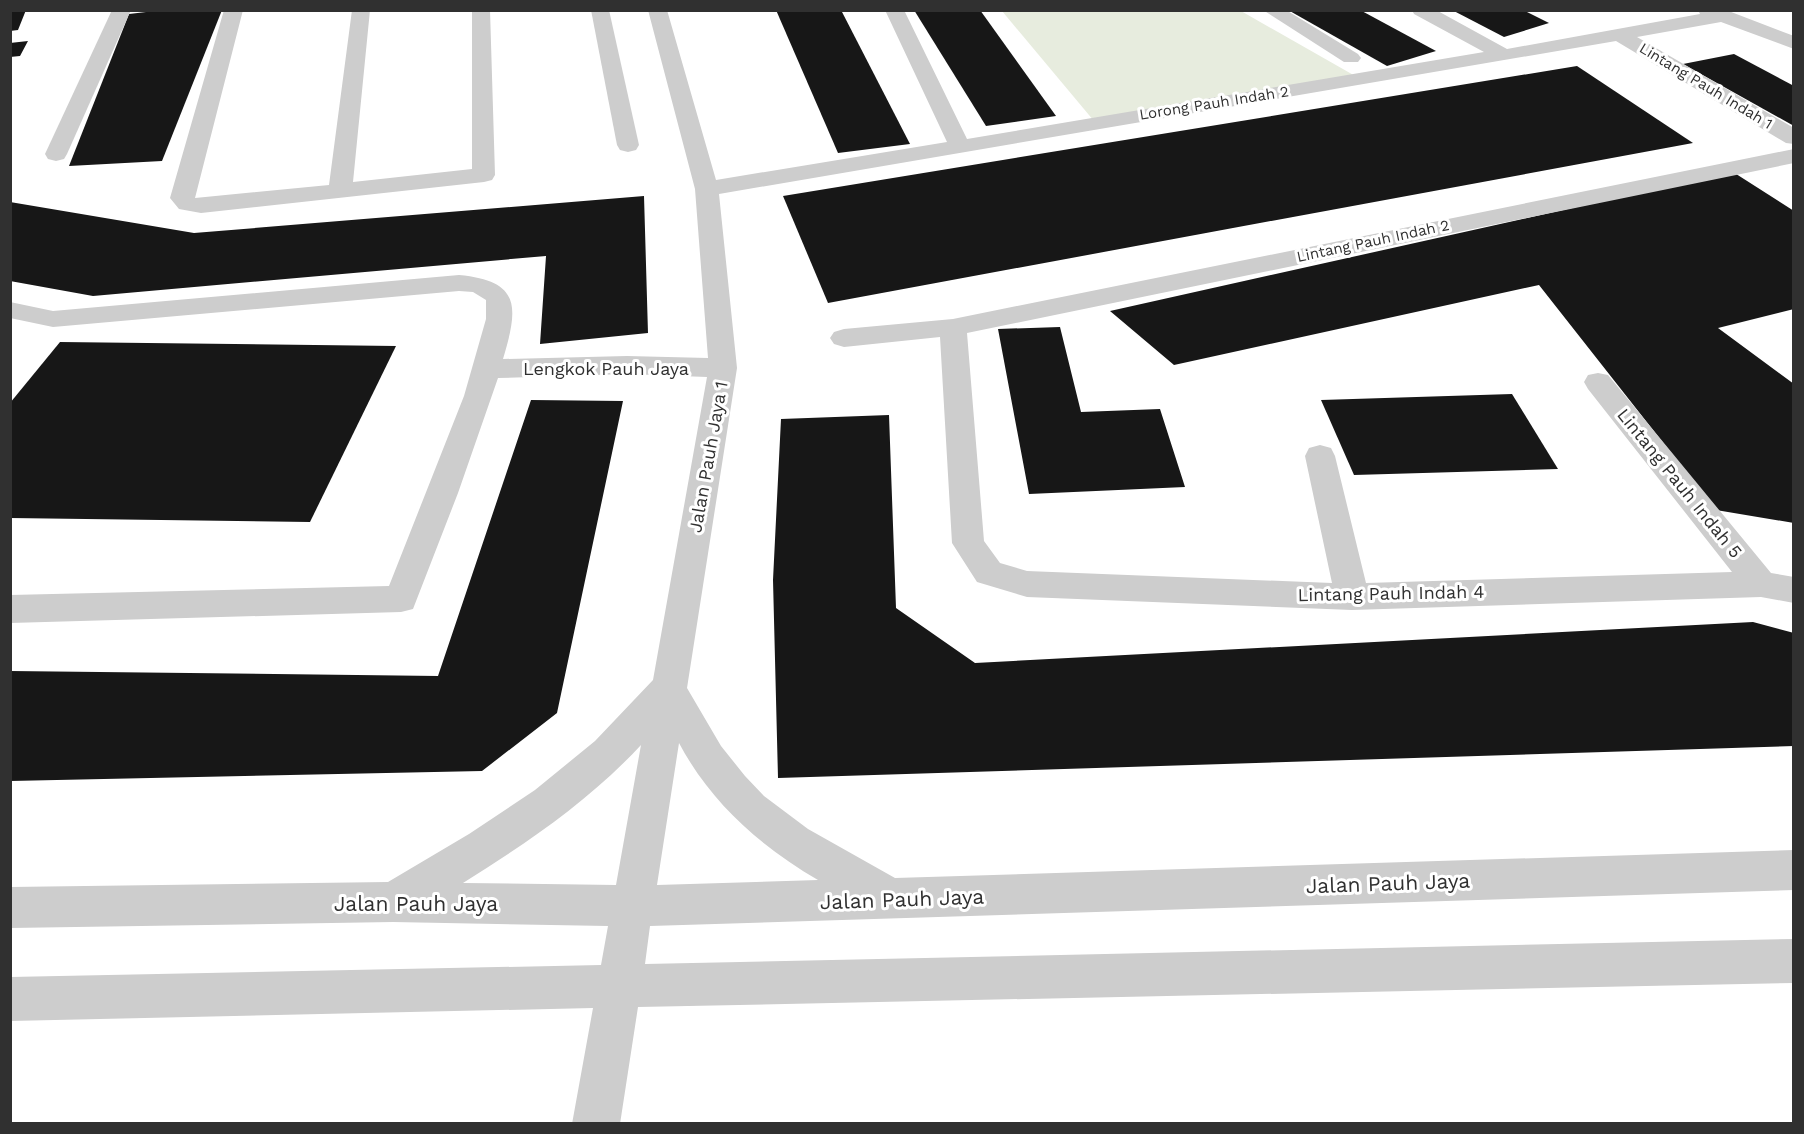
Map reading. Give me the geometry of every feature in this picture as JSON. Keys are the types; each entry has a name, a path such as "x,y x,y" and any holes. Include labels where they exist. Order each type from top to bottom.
{"street":[{"path":"56,154 122,10"},
{"path":"234,10 182,198 187,204 201,206 484,176 481,10"},
{"path":"340,191 361,10"},
{"path":"600,10 628,145"},
{"name":"Jalan Pauh Jaya 1","path":"596,1124 723,368 707,189 657,10"},
{"path":"894,10 960,146"},
{"path":"1272,10 1351,58"},
{"path":"1421,10 1504,55"},
{"path":"1714,13 1794,43"},
{"name":"Lorong Pauh Indah 2","path":"707,189 1504,55 1714,13"},
{"name":"Lintang Pauh Indah 1","path":"1618,34 1794,138"},
{"name":"Lintang Pauh Indah 2","path":"844,338 953,327 1794,156"},
{"path":"10,310 53,319 459,283 476,284 491,292 499,300 502,317 488,369 401,599 10,609"},
{"name":"Lintang Pauh Indah 4","path":"953,327 968,543 989,573 1027,584 1352,597 1761,584 1794,590"},
{"name":"Lengkok Pauh Jaya","path":"488,369 627,365 723,368"},
{"name":"Lintang Pauh Indah 5","path":"1598,381 1761,584"},
{"path":"1320,456 1352,597"},
{"path":"393,902 498,839 569,788 636,727 668,688 714,767 739,798 768,824 840,872 894,899"},
{"name":"Jalan Pauh Jaya","path":"10,908 393,902 632,906 1794,870"},
{"path":"10,999 1794,961"}],"shaded area":[{"path":"1002,11 1241,11 1364,81 1099,127"}],"building":[{"path":"10,10 26,10 18,30 10,31"},
{"path":"163,10 222,10 162,161 69,166 129,14"},
{"path":"776,10 841,10 910,144 838,153"},
{"path":"914,10 980,10 1056,116 986,126"},
{"path":"1288,10 1360,10 1436,51 1387,66"},
{"path":"1452,10 1523,10 1549,23 1504,37"},
{"path":"28,41 20,56 10,57 10,43"},
{"path":"1734,54 1794,86 1794,126 1683,64"},
{"path":"1577,66 1693,143 828,303 783,196"},
{"path":"1733,172 1794,211 1794,309 1718,328 1794,384 1794,523 1716,510 1539,285 1174,365 1110,311"},
{"path":"644,196 648,333 540,344 546,256 93,296 10,281 10,202 194,233"},
{"path":"1060,327 1081,412 1160,409 1185,487 1029,494 998,329"},
{"path":"60,342 396,346 310,522 10,518 10,403"},
{"path":"1512,394 1558,469 1354,475 1321,400"},
{"path":"531,400 623,401 557,713 482,771 10,781 10,671 438,676"},
{"path":"889,415 896,608 975,663 1753,622 1794,633 1794,746 778,778 773,580 781,419"}]}
